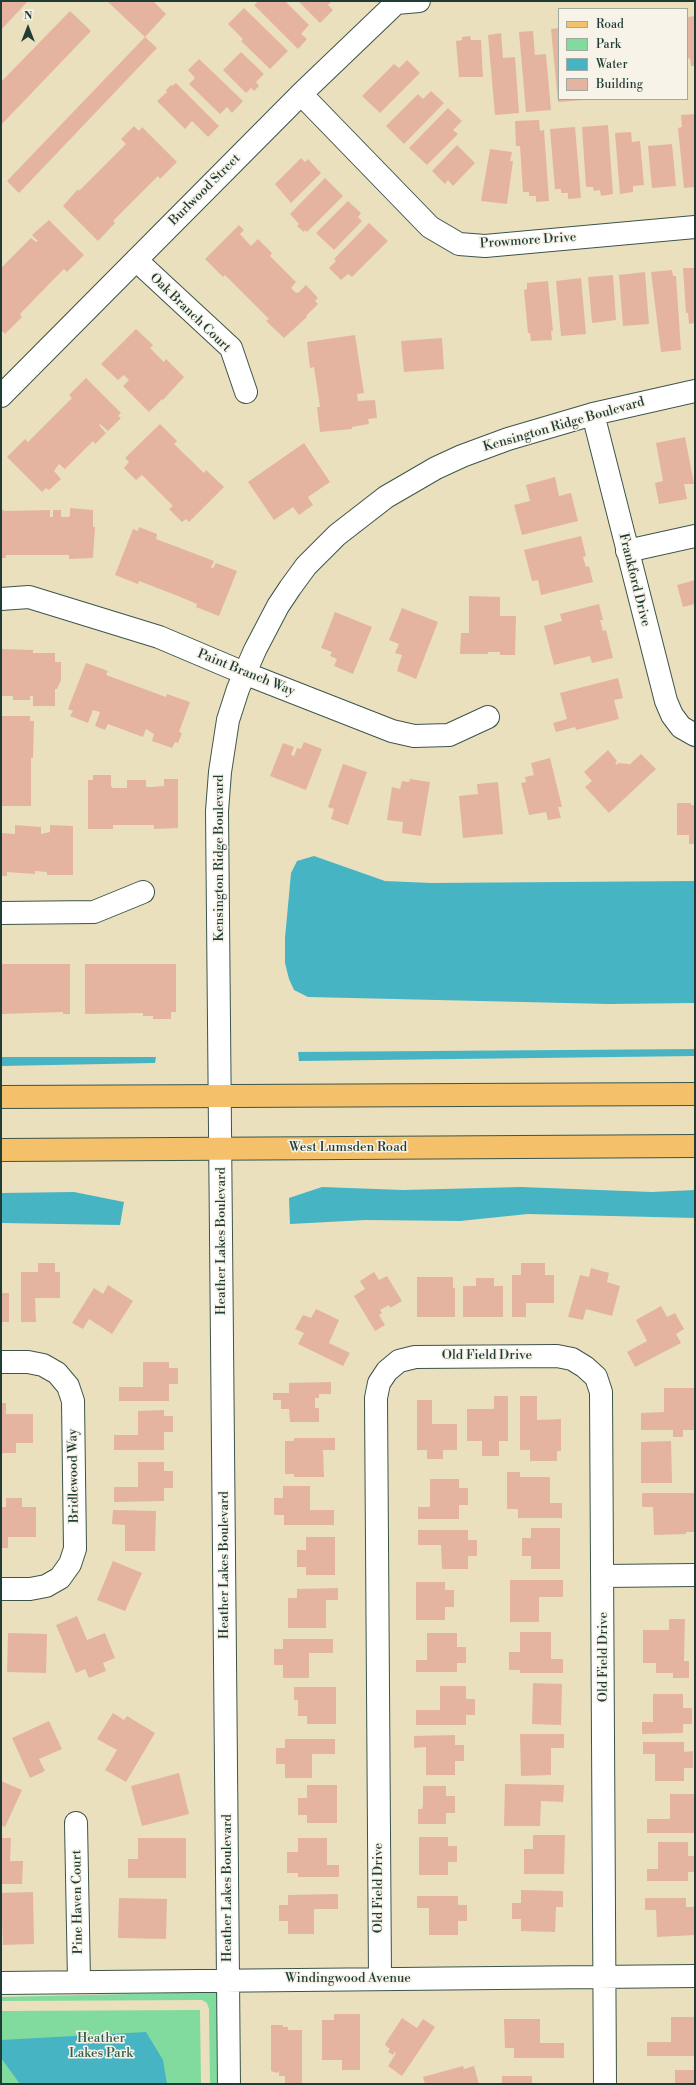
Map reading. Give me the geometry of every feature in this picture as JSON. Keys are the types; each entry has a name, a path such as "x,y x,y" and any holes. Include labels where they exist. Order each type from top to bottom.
{"main road":[{"path":"1,1097 695,1094"},
{"name":"West Lumsden Road","path":"1,1150 222,1150 695,1146"}],"street":[{"name":"Burlwood Street","path":"1,396 301,94 396,3 418,1"},
{"name":"Prowmore Drive","path":"301,94 430,227 459,244 485,246 695,227"},
{"name":"Oak Branch Court","path":"136,260 231,348 246,392"},
{"name":"Kensington Ridge Boulevard","path":"222,1150 217,811 224,737 233,704 244,673 267,626 290,588 311,561 337,535 362,514 411,482 462,456 508,439 593,414 695,391"},
{"name":"Frankford Drive","path":"593,414 666,701 672,715 681,727 695,735"},
{"path":"627,551 695,536"},
{"name":"Paint Branch Way","path":"1,599 29,597 159,637 244,673 392,731 414,736 449,735 488,717"},
{"path":"1,913 94,912 143,892"},
{"name":"Heather Lakes Boulevard","path":"222,1150 229,2084"},
{"name":"Old Field Drive","path":"380,1979 376,1398 379,1383 387,1371 399,1361 415,1357 557,1356 572,1359 585,1367 596,1377 601,1392 604,1576 605,2084"},
{"name":"Bridlewood Way","path":"1,1362 28,1362 43,1364 57,1373 68,1386 73,1401 75,1549 70,1564 60,1578 46,1586 1,1589"},
{"path":"604,1576 695,1575"},
{"name":"Pine Haven Court","path":"76,1823 79,1982"},
{"name":"Windingwood Avenue","path":"1,1983 695,1976"}],"green space":[{"path":"218,1992 219,2084 210,2084 209,2009 207,2003 202,2000 1,2001 1,1997"},
{"name":"Heather Lakes Park","path":"200,2010 201,2084 1,2084 1,2011"}],"water":[{"path":"314,856 385,881 431,883 695,881 695,1003 609,1004 308,997 294,990 289,979 285,963 285,938 291,873 297,861"},
{"path":"695,1049 695,1056 299,1061 298,1052"},
{"path":"1,1057 156,1057 155,1063 1,1066"},
{"path":"322,1187 403,1190 521,1187 652,1192 695,1190 695,1218 528,1214 460,1221 366,1220 290,1224 289,1198"},
{"path":"74,1192 124,1202 120,1225 1,1223 1,1193"},
{"path":"146,2032 163,2060 167,2084 20,2084 1,2058 1,2040"}],"building":[{"path":"1,1 28,1 1,30"},
{"path":"107,1 153,1 166,14 145,37"},
{"path":"255,1 285,1 309,25 301,34 307,39 298,49 254,5 257,3"},
{"path":"298,1 332,1 328,5 333,10 320,23"},
{"path":"244,8 288,51 270,69 241,41 243,39 228,24"},
{"path":"70,11 91,31 1,125 1,82"},
{"path":"695,16 695,66 691,66 690,58 688,59 688,17"},
{"path":"558,28 558,100 584,100 558,102 551,29"},
{"path":"533,31 535,55 546,54 551,110 526,112 519,32"},
{"path":"501,33 503,58 515,57 519,113 495,115 488,35"},
{"path":"470,36 471,40 481,40 483,77 459,77 456,41 462,40 462,37"},
{"path":"145,37 157,48 19,193 7,181"},
{"path":"241,52 264,74 256,82 259,86 254,91 251,88 246,93 223,70"},
{"path":"199,59 243,101 232,113 227,107 220,114 189,84 195,78 188,70"},
{"path":"407,60 420,73 380,113 362,96 394,64 399,68"},
{"path":"176,83 219,126 208,137 192,121 185,129 157,101 167,92 166,90 171,85 172,86"},
{"path":"431,91 444,103 404,144 386,126 418,94 423,99"},
{"path":"448,108 462,121 453,130 458,134 427,165 409,148"},
{"path":"695,114 695,187 684,188 678,128 682,127 681,115"},
{"path":"539,120 540,131 544,130 549,201 536,202 536,196 529,196 529,192 523,192 520,146 516,146 515,121"},
{"path":"608,125 613,194 601,196 600,190 594,191 593,187 586,187 582,127"},
{"path":"134,126 139,131 142,127 177,162 160,179 158,176 113,221 115,223 98,241 63,206 78,189 79,191 126,144 121,139"},
{"path":"575,127 581,198 568,199 568,193 561,193 561,189 555,189 550,129"},
{"path":"631,132 632,142 640,141 644,185 633,186 633,192 620,194 615,133"},
{"path":"672,144 676,186 652,188 648,146"},
{"path":"457,145 475,163 453,186 448,180 445,184 432,171"},
{"path":"490,149 512,152 510,161 513,161 507,204 481,201"},
{"path":"301,158 305,162 308,159 321,173 291,203 275,184"},
{"path":"325,178 343,196 307,232 305,230 304,232 297,226 299,224 290,214"},
{"path":"348,201 361,213 358,217 362,221 334,250 316,233"},
{"path":"49,220 84,255 67,272 64,269 50,283 20,314 22,317 5,334 1,330 1,268 31,238 36,242 38,241 32,235"},
{"path":"369,223 388,241 352,277 348,274 341,280 329,268 336,261 334,259"},
{"path":"239,225 244,230 240,234 251,246 258,239 272,253 270,256 296,282 291,288 295,292 298,293 306,285 318,298 315,301 318,304 306,316 307,317 284,338 266,321 269,319 225,275 223,277 205,259"},
{"path":"683,268 695,268 695,323 689,324 688,313 686,313"},
{"path":"672,270 673,276 676,276 681,350 661,352 651,272"},
{"path":"645,272 649,324 623,326 619,275"},
{"path":"613,275 616,320 593,323 588,277"},
{"path":"581,278 586,334 561,336 556,281"},
{"path":"548,281 553,331 551,331 552,340 531,341 530,333 528,333 524,290 527,289 527,283"},
{"path":"136,329 153,345 150,348 164,362 166,359 184,377 163,400 162,399 149,412 123,386 129,380 124,375 118,380 101,364"},
{"path":"355,335 364,393 357,394 358,401 375,400 377,418 368,419 369,424 352,427 352,429 320,432 317,407 320,407 314,367 310,368 307,342"},
{"path":"442,338 444,369 404,372 401,341"},
{"path":"86,378 121,413 118,416 121,418 108,431 100,424 99,425 106,433 95,444 93,441 65,469 59,464 54,471 61,479 49,490 46,488 42,492 7,457 25,439 28,442 72,398 69,395"},
{"path":"160,424 177,441 174,444 204,473 206,470 224,487 189,522 186,519 182,522 169,509 173,506 142,475 136,480 124,468 129,462 125,458"},
{"path":"685,437 694,484 684,484 687,499 659,504 655,483 663,481 656,443"},
{"path":"304,443 330,482 308,497 313,505 299,515 293,507 274,520 248,482"},
{"path":"555,477 559,496 571,493 578,521 522,535 514,505 530,501 526,485"},
{"path":"70,508 93,510 93,527 95,527 93,558 69,559 69,555 6,555 6,558 1,558 1,509 5,511 50,510 50,517 53,517 53,510 61,510 61,517 68,517 70,516"},
{"path":"139,527 157,534 156,539 214,561 211,568 213,568 216,563 237,571 219,616 196,607 197,604 178,596 139,581 138,584 115,575 133,529 138,531"},
{"path":"581,536 586,556 583,557 586,567 589,566 593,582 541,595 538,580 532,581 524,550"},
{"path":"695,580 695,604 683,607 677,585"},
{"path":"469,596 500,597 500,616 516,616 515,655 500,655 500,652 488,652 488,654 460,654 461,633 469,633"},
{"path":"599,604 603,620 600,620 603,631 606,630 613,658 592,663 590,656 554,665 544,626 562,621 560,614"},
{"path":"402,608 438,622 416,679 397,671 402,655 395,653 399,644 389,640"},
{"path":"335,612 372,627 353,674 334,666 337,659 330,656 332,652 321,648"},
{"path":"1,649 33,650 33,653 55,653 55,662 61,662 61,680 57,689 55,689 55,706 33,706 33,696 30,696 30,700 13,700 13,696 1,696"},
{"path":"86,663 108,671 106,675 166,697 167,694 190,702 179,732 182,733 178,743 175,742 172,748 152,741 154,734 146,729 143,737 108,724 105,730 95,726 100,712 93,710 88,723 70,716 73,711 68,709"},
{"path":"618,678 623,698 614,700 619,719 576,730 575,727 556,732 553,723 567,719 560,693"},
{"path":"1,716 30,716 30,721 34,721 33,758 31,758 31,806 1,806"},
{"path":"304,742 322,749 306,790 270,776 283,743 294,747 291,755 294,756 297,748 301,749"},
{"path":"608,750 617,761 615,763 618,765 618,763 629,765 641,754 656,769 609,813 585,787 592,781 584,772"},
{"path":"550,758 562,807 558,807 561,818 548,820 546,812 529,815 521,783 526,782 525,777 534,775 531,763"},
{"path":"343,764 367,772 348,825 331,819 334,809 328,807"},
{"path":"93,775 111,775 111,786 113,788 127,788 127,780 146,780 146,787 153,787 164,786 164,779 178,779 178,828 154,829 154,825 113,825 113,829 88,829 88,780 93,780"},
{"path":"410,779 430,782 421,836 402,833 403,822 387,820 392,787 400,789 402,781 409,782"},
{"path":"498,782 503,834 463,838 459,796 478,794 477,784"},
{"path":"695,802 695,844 689,844 689,835 677,835 677,803 691,803 691,805 694,805"},
{"path":"15,825 41,827 41,834 50,832 50,825 73,826 73,875 47,875 47,872 35,871 35,874 7,872 7,876 1,876 1,833 15,834"},
{"path":"3,964 70,964 70,1014 63,1014 63,1012 1,1014 1,966"},
{"path":"85,964 176,964 176,1012 171,1012 171,1019 153,1019 153,1016 143,1016 143,1013 85,1014"},
{"path":"38,1263 55,1263 55,1272 60,1272 60,1298 35,1298 36,1322 21,1322 21,1272 38,1272"},
{"path":"521,1263 545,1263 545,1275 554,1275 554,1303 526,1303 526,1317 512,1317 512,1275 521,1275"},
{"path":"591,1268 609,1273 607,1282 620,1286 612,1316 586,1309 583,1320 568,1317 580,1275 589,1277"},
{"path":"374,1272 379,1280 387,1276 402,1301 390,1308 389,1305 380,1310 382,1313 379,1315 385,1325 375,1331 354,1296 365,1289 360,1281"},
{"path":"417,1277 453,1277 453,1288 455,1288 455,1317 417,1317"},
{"path":"476,1278 494,1278 494,1286 503,1286 503,1317 463,1317 463,1286 476,1286"},
{"path":"108,1285 133,1301 112,1334 89,1319 83,1329 72,1323 94,1288 103,1294"},
{"path":"1,1293 9,1293 9,1322 1,1322"},
{"path":"661,1306 667,1317 675,1313 684,1329 676,1334 681,1343 635,1367 627,1352 647,1341 636,1320"},
{"path":"316,1309 339,1320 329,1343 350,1353 343,1366 298,1344 304,1333 295,1329 303,1315 311,1318"},
{"path":"143,1362 169,1362 169,1368 178,1368 178,1384 169,1384 169,1401 119,1401 119,1387 143,1387"},
{"path":"331,1382 331,1394 319,1394 319,1398 315,1398 315,1408 319,1408 319,1422 290,1422 289,1409 281,1409 281,1400 273,1400 273,1393 289,1393 289,1383"},
{"path":"664,1388 695,1388 694,1430 683,1430 683,1437 673,1437 673,1430 641,1430 641,1413 664,1412"},
{"path":"494,1396 508,1396 508,1441 499,1441 499,1456 482,1456 482,1441 467,1441 467,1409 494,1409"},
{"path":"520,1396 537,1396 537,1420 561,1419 561,1451 557,1451 557,1461 530,1461 530,1450 520,1450"},
{"path":"417,1400 432,1400 432,1424 457,1424 457,1450 443,1450 443,1459 427,1459 427,1450 417,1450"},
{"path":"1,1403 6,1403 6,1414 33,1414 33,1443 16,1443 16,1453 1,1453"},
{"path":"164,1410 164,1416 173,1416 173,1432 164,1432 164,1450 114,1450 114,1435 138,1435 138,1411"},
{"path":"294,1438 335,1438 335,1450 323,1450 324,1477 294,1477 294,1474 285,1474 285,1441 294,1441"},
{"path":"671,1441 672,1483 641,1483 641,1442"},
{"path":"138,1462 164,1462 164,1471 173,1471 173,1488 164,1488 164,1501 114,1502 114,1487 138,1487"},
{"path":"507,1472 520,1472 520,1477 550,1477 550,1503 562,1503 562,1518 518,1518 518,1509 507,1509"},
{"path":"430,1479 459,1479 459,1488 468,1488 468,1505 459,1505 459,1519 418,1519 418,1507 430,1507"},
{"path":"283,1486 310,1486 310,1510 334,1510 334,1525 284,1525 284,1515 274,1515 274,1498 283,1498"},
{"path":"642,1493 694,1493 694,1532 686,1532 686,1534 654,1535 653,1507 642,1507"},
{"path":"6,1498 22,1498 22,1507 36,1507 36,1537 8,1537 8,1548 1,1548 1,1507 6,1507"},
{"path":"113,1510 156,1511 155,1551 125,1551 125,1525 112,1524"},
{"path":"531,1528 560,1528 560,1569 531,1569 531,1556 522,1556 522,1538 531,1538"},
{"path":"418,1530 468,1530 468,1540 477,1540 477,1556 468,1556 468,1569 442,1569 441,1545 418,1545"},
{"path":"306,1537 335,1537 335,1575 306,1575 306,1567 297,1567 297,1550 306,1550"},
{"path":"113,1561 142,1573 125,1611 97,1600"},
{"path":"510,1580 563,1580 563,1597 539,1597 539,1622 510,1622"},
{"path":"416,1582 445,1582 445,1590 454,1590 454,1607 445,1607 445,1620 416,1620"},
{"path":"338,1588 338,1600 326,1600 326,1628 288,1628 288,1598 297,1598 297,1589"},
{"path":"77,1616 87,1640 105,1633 115,1658 103,1663 106,1671 89,1678 85,1669 76,1673 56,1625"},
{"path":"669,1619 685,1619 684,1661 689,1661 689,1678 673,1678 673,1673 656,1673 656,1663 643,1663 643,1630 669,1630"},
{"path":"520,1632 551,1632 551,1659 563,1659 563,1673 520,1673 520,1670 509,1670 509,1652 520,1652"},
{"path":"8,1633 47,1634 46,1673 7,1672"},
{"path":"427,1633 457,1633 457,1647 466,1647 466,1663 457,1663 457,1672 416,1672 416,1660 427,1660"},
{"path":"283,1639 333,1639 333,1653 309,1653 309,1678 283,1678 283,1665 274,1665 274,1649 283,1649"},
{"path":"533,1683 562,1684 561,1725 532,1724"},
{"path":"440,1686 466,1686 466,1699 475,1699 475,1715 466,1715 466,1725 416,1725 416,1710 440,1710"},
{"path":"294,1687 336,1687 336,1724 307,1724 307,1716 298,1716 298,1700 294,1700"},
{"path":"653,1694 683,1694 683,1708 692,1708 692,1724 683,1724 683,1733 642,1734 642,1722 653,1722"},
{"path":"113,1713 124,1720 127,1716 155,1733 126,1782 105,1770 117,1750 97,1739"},
{"path":"49,1721 62,1749 39,1759 45,1771 30,1778 12,1738"},
{"path":"520,1734 564,1734 564,1748 551,1748 551,1775 521,1776"},
{"path":"455,1735 455,1745 464,1745 464,1761 455,1761 455,1775 426,1775 426,1747 414,1748 414,1736"},
{"path":"285,1739 335,1739 335,1754 312,1754 312,1778 285,1778 285,1764 276,1764 276,1748 285,1748"},
{"path":"643,1742 684,1742 684,1752 693,1751 693,1768 684,1768 684,1781 655,1781 655,1754 643,1754"},
{"path":"179,1773 189,1814 142,1826 131,1786"},
{"path":"1,1781 22,1790 5,1827 1,1825"},
{"path":"505,1784 564,1785 563,1802 541,1801 540,1826 504,1826"},
{"path":"307,1785 337,1785 337,1823 307,1823 307,1815 298,1815 298,1798 307,1798"},
{"path":"423,1786 446,1786 446,1796 455,1796 455,1813 446,1813 446,1824 418,1824 418,1809 422,1809 423,1805"},
{"path":"670,1794 695,1794 695,1833 647,1833 647,1819 670,1819"},
{"path":"533,1835 565,1835 564,1874 524,1874 524,1849 533,1849"},
{"path":"419,1837 448,1837 448,1846 457,1846 457,1862 448,1862 448,1875 419,1875"},
{"path":"1,1838 11,1838 10,1861 23,1861 22,1884 1,1884"},
{"path":"138,1838 186,1838 186,1878 128,1878 128,1859 138,1859"},
{"path":"298,1838 327,1838 327,1865 339,1865 339,1877 298,1877 298,1873 287,1873 287,1852 298,1852"},
{"path":"658,1842 688,1842 688,1856 695,1856 695,1872 688,1872 688,1881 647,1881 647,1869 658,1869"},
{"path":"521,1890 563,1891 563,1907 556,1907 555,1932 521,1931 521,1919 512,1919 512,1903 521,1903"},
{"path":"33,1892 34,1944 3,1945 1,1893"},
{"path":"338,1894 338,1909 314,1909 314,1934 288,1934 288,1921 279,1921 279,1905 288,1905 288,1895"},
{"path":"417,1896 458,1896 458,1905 467,1905 467,1921 458,1921 458,1935 429,1935 429,1908 417,1908"},
{"path":"119,1898 167,1899 166,1939 118,1938"},
{"path":"645,1898 686,1898 686,1907 695,1907 695,1935 657,1937 656,1910 645,1910"},
{"path":"334,2014 360,2014 360,2070 342,2070 342,2060 322,2060 322,2020 334,2020"},
{"path":"671,2017 695,2017 695,2056 647,2056 647,2042 671,2042"},
{"path":"402,2018 417,2028 423,2019 435,2027 402,2076 388,2066 396,2053 395,2052 393,2055 388,2052 390,2049 385,2044"},
{"path":"504,2019 540,2019 540,2043 564,2043 564,2058 514,2058 514,2048 505,2048"},
{"path":"271,2025 283,2025 283,2027 288,2027 288,2030 302,2030 302,2084 285,2084 285,2076 279,2076 279,2071 277,2073 271,2071"},
{"path":"463,2066 464,2069 474,2066 479,2084 425,2084 423,2077"},
{"path":"675,2070 695,2070 695,2084 675,2084"},
{"path":"502,2076 532,2076 532,2084 502,2084"}]}
